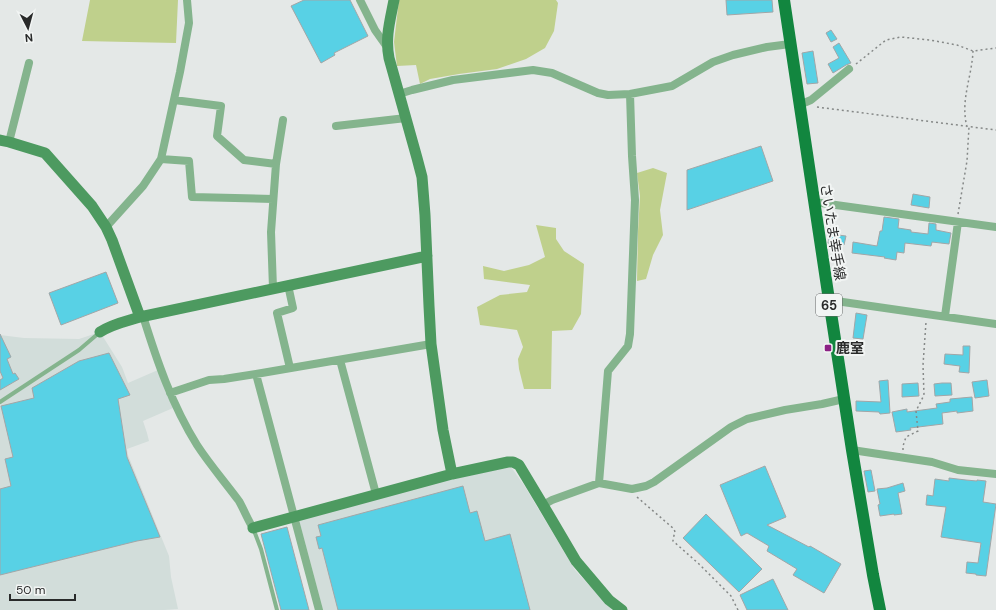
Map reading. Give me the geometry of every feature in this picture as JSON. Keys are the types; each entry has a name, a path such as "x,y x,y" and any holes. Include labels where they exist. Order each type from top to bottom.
{"main road":[{"name":"さいたま幸手線","path":"784,0 852,450 880,610"}],"street":[{"path":"106,227 144,186 161,159 189,23 187,0"},
{"path":"360,0 375,30 387,47"},
{"path":"394,0 387,36 387,47 422,177 431,344 442,430 452,474"},
{"path":"399,94 453,80 533,70 552,73 598,93 608,95 630,94 672,86 713,62 733,55 767,47 790,44"},
{"path":"29,63 4,141 45,153 92,206 106,227 142,316 156,358 182,419 197,446 239,502 253,528 452,474 513,462 519,465 576,561 609,600 622,610"},
{"path":"799,104 811,100 849,69"},
{"path":"599,483 608,371 628,346 630,334 635,200 630,94"},
{"path":"174,100 221,106 217,136 244,160 276,164"},
{"path":"336,126 406,118"},
{"path":"273,288 271,232 276,164 283,120"},
{"path":"161,159 189,161 192,197 274,199"},
{"path":"814,202 996,227"},
{"path":"945,316 957,222"},
{"path":"100,332 116,324 142,316 427,256"},
{"path":"288,285 293,308 277,313 290,368"},
{"path":"829,300 996,324"},
{"path":"170,393 209,380 256,374 431,344"},
{"path":"340,360 376,494"},
{"path":"256,374 319,610"},
{"path":"543,505 552,500 599,483 632,489 646,486 654,482 731,427 747,419 778,411 844,399"},
{"path":"852,450 932,462 958,470 996,474"}],"lane":[{"path":"0,402 80,350 100,332"},
{"path":"253,528 261,549 277,610"}],"path":[{"path":"849,69 886,40 901,37 957,45 973,51 996,48"},
{"path":"957,222 966,161 968,127 964,110 973,60 973,51"},
{"path":"799,104 996,130"},
{"path":"902,458 903,446 906,437 918,431 916,411 924,395 923,366 926,314"},
{"path":"632,489 632,493 674,528 676,532 673,541 699,564 731,596 738,610"}],"shaded area":[{"path":"100,332 122,367 128,383 158,370 173,408 143,421 149,441 127,449 128,455 169,556 171,577 178,609 0,610 0,335 24,338 79,339"},
{"path":"511,467 524,485 575,570 612,610 323,610 299,520 441,481"}],"green space":[{"path":"90,0 178,0 176,43 82,41"},
{"path":"399,0 556,0 558,3 554,31 545,48 526,59 497,69 430,79 420,84 416,65 397,66 394,42"},
{"path":"653,168 667,173 660,210 663,235 653,255 646,279 637,281 640,196 637,173"},
{"path":"536,225 556,228 556,239 564,251 584,264 581,314 572,330 552,331 551,389 524,389 518,359 523,347 517,330 480,325 477,307 500,295 527,292 530,285 484,279 483,266 504,271 529,265 545,257"}],"building":[{"path":"304,0 350,0 368,36 334,53 335,55 321,63 291,6"},
{"path":"726,0 772,0 773,12 727,15"},
{"path":"831,30 837,39 831,42 826,33"},
{"path":"839,43 851,63 833,73 828,64 839,58 833,47"},
{"path":"813,51 818,83 807,84 802,53"},
{"path":"761,146 773,181 687,210 687,170"},
{"path":"913,194 930,197 929,208 911,205"},
{"path":"884,217 899,219 898,228 911,230 911,232 928,234 929,223 936,224 936,230 951,233 949,244 932,242 931,246 905,243 904,253 897,252 896,260 884,258 885,257 852,253 853,242 877,246 880,231 882,231"},
{"path":"830,234 846,236 844,245 828,243"},
{"path":"106,272 118,303 61,325 49,293"},
{"path":"856,313 867,315 863,339 853,338"},
{"path":"0,334 11,357 7,359 13,374 15,373 19,379 0,390 0,380 3,378 0,371"},
{"path":"963,346 970,346 969,373 959,372 960,366 944,364 945,354 963,355"},
{"path":"109,353 130,395 118,399 127,457 160,537 137,541 0,575 0,489 11,486 5,459 13,457 1,406 34,398 32,388 79,361"},
{"path":"888,380 890,413 880,414 879,412 856,411 856,401 881,402 879,381"},
{"path":"987,380 989,396 975,398 972,382"},
{"path":"918,383 919,396 902,397 902,384"},
{"path":"951,383 952,395 935,396 934,384"},
{"path":"972,397 973,411 942,413 943,424 910,428 911,430 896,432 892,412 907,409 907,412 937,408 936,404 950,402 950,399"},
{"path":"765,466 786,517 767,525 809,547 810,546 841,564 824,593 793,575 797,569 767,551 769,546 747,533 741,536 720,485"},
{"path":"871,470 875,491 868,492 864,471"},
{"path":"949,478 986,481 983,502 996,504 986,576 966,573 967,562 978,563 981,543 941,537 946,507 926,505 927,495 933,496 935,479 949,481"},
{"path":"903,483 905,491 898,493 902,514 880,516 878,505 880,504 877,489 887,488"},
{"path":"463,486 470,513 477,511 485,541 510,534 530,610 338,610 322,548 319,549 316,537 321,536 318,525"},
{"path":"706,514 762,569 739,592 683,538"},
{"path":"287,527 309,610 281,610 261,534"},
{"path":"773,579 788,610 747,610 740,595"}],"place":[{"name":"鹿室","path":"828,348"}]}
